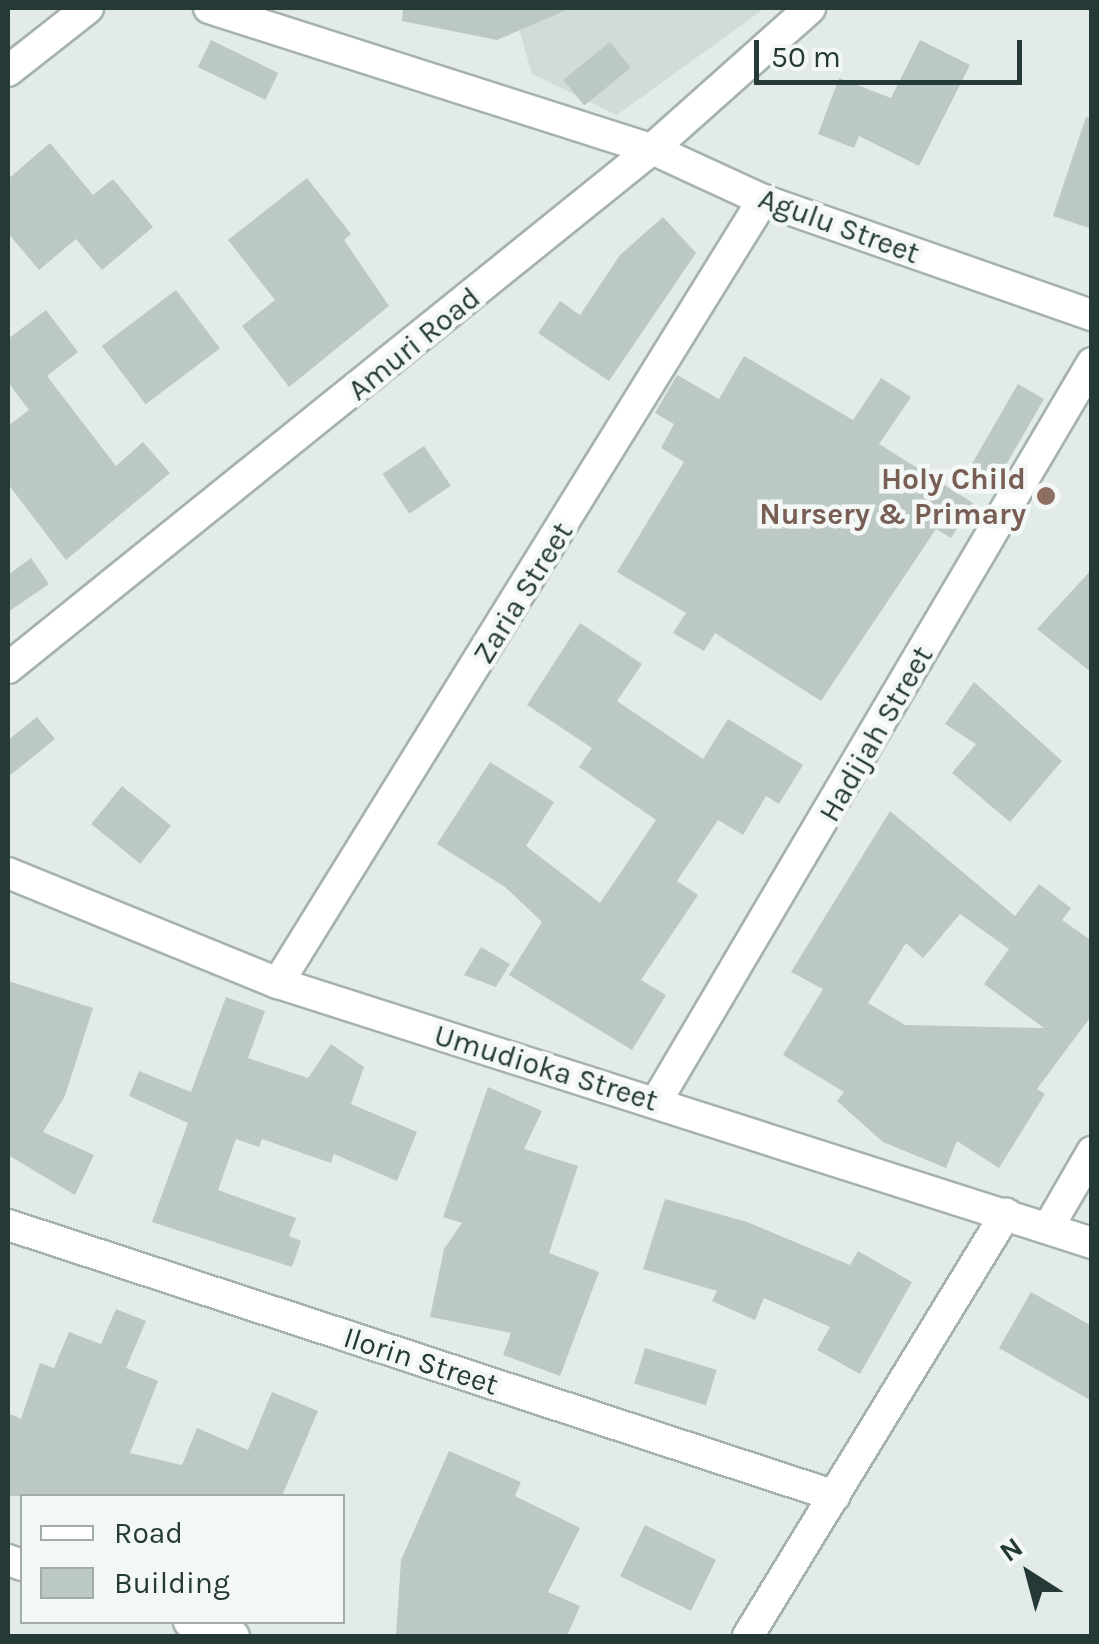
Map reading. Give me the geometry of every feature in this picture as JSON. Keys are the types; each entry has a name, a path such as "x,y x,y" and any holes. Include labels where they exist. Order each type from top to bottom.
{"street":[{"path":"8,71 88,8"},
{"name":"Agulu Street","path":"209,8 380,56 588,132 652,149 763,200 1092,315"},
{"name":"Amuri Road","path":"8,668 652,149 810,8"},
{"name":"Zaria Street","path":"278,983 763,200"},
{"name":"Hadijah Street","path":"656,1102 1092,363"},
{"name":"Umudioka Street","path":"8,873 278,983 1092,1242"},
{"path":"1048,1228 1092,1152"},
{"path":"748,1636 1006,1214"},
{"name":"Ilorin Street","path":"8,1224 835,1496"},
{"path":"196,1624 234,1636"}],"shaded area":[{"path":"513,8 765,8 617,115 532,74"}],"building":[{"path":"403,8 571,8 497,40 402,21"},
{"path":"211,40 278,73 265,100 198,67"},
{"path":"920,40 970,65 919,166 859,136 854,148 818,134 839,78 891,98"},
{"path":"610,42 631,68 584,105 563,80"},
{"path":"1086,117 1092,118 1092,229 1053,216"},
{"path":"50,143 93,195 113,179 153,227 102,270 76,239 39,270 8,233 8,179"},
{"path":"307,178 351,234 344,240 389,306 289,387 242,326 275,300 228,240"},
{"path":"663,217 696,253 609,381 538,333 560,301 580,315 620,255"},
{"path":"176,290 220,348 146,404 102,346"},
{"path":"46,310 78,352 47,376 116,466 143,442 170,473 66,560 8,484 8,426 29,410 8,382 8,339"},
{"path":"744,356 853,420 881,378 911,397 879,444 973,503 951,538 936,529 821,701 715,633 704,651 673,633 686,613 617,572 684,462 661,448 674,424 655,413 677,375 719,399"},
{"path":"1018,384 1044,399 992,488 966,473"},
{"path":"424,446 451,486 409,514 383,474"},
{"path":"31,558 49,584 8,612 8,575"},
{"path":"1092,569 1092,673 1037,629"},
{"path":"580,623 642,664 617,701 703,759 728,719 803,765 779,804 766,796 743,835 718,820 677,881 698,895 641,980 666,995 632,1050 509,975 542,922 505,887 437,844 490,762 554,802 526,846 600,903 656,820 579,767 592,748 527,705"},
{"path":"974,682 1062,761 1010,822 952,773 976,744 945,724"},
{"path":"37,717 55,739 8,777 8,740"},
{"path":"122,786 171,826 140,864 91,824"},
{"path":"890,811 1015,916 1039,884 1071,908 1062,920 1092,941 1092,1015 1037,1089 1045,1094 999,1168 957,1141 946,1168 883,1142 837,1101 844,1092 783,1055 823,989 791,972","holes":["960,914 1009,949 984,984 1044,1028 905,1025 868,1003 906,943 923,958"]},
{"path":"481,947 510,964 496,987 464,975"},
{"path":"8,981 93,1008 65,1096 43,1132 94,1155 75,1195 8,1155"},
{"path":"226,997 265,1011 248,1058 308,1078 331,1044 364,1067 351,1104 417,1132 397,1181 334,1154 331,1163 262,1139 259,1147 236,1139 218,1190 296,1218 289,1236 301,1241 292,1267 152,1222 188,1123 129,1096 139,1071 191,1092"},
{"path":"488,1087 542,1111 524,1149 578,1166 549,1253 599,1272 560,1376 503,1355 511,1333 430,1317 444,1249 462,1223 443,1217"},
{"path":"665,1199 747,1222 850,1265 858,1251 912,1282 860,1374 817,1350 830,1327 764,1298 755,1320 712,1301 717,1291 643,1269"},
{"path":"1031,1292 1092,1326 1092,1401 999,1348"},
{"path":"116,1309 146,1321 126,1368 158,1381 130,1453 182,1465 197,1428 248,1450 272,1392 318,1411 283,1494 8,1496 8,1413 21,1419 40,1363 54,1368 69,1332 101,1344"},
{"path":"645,1348 717,1370 706,1405 634,1383"},
{"path":"449,1451 521,1482 515,1496 580,1528 548,1592 580,1606 567,1636 396,1636 401,1560"},
{"path":"645,1525 716,1560 691,1611 620,1576"}],"place":[{"name":"Holy Child Nursery & Primary","path":"1046,496"}]}
